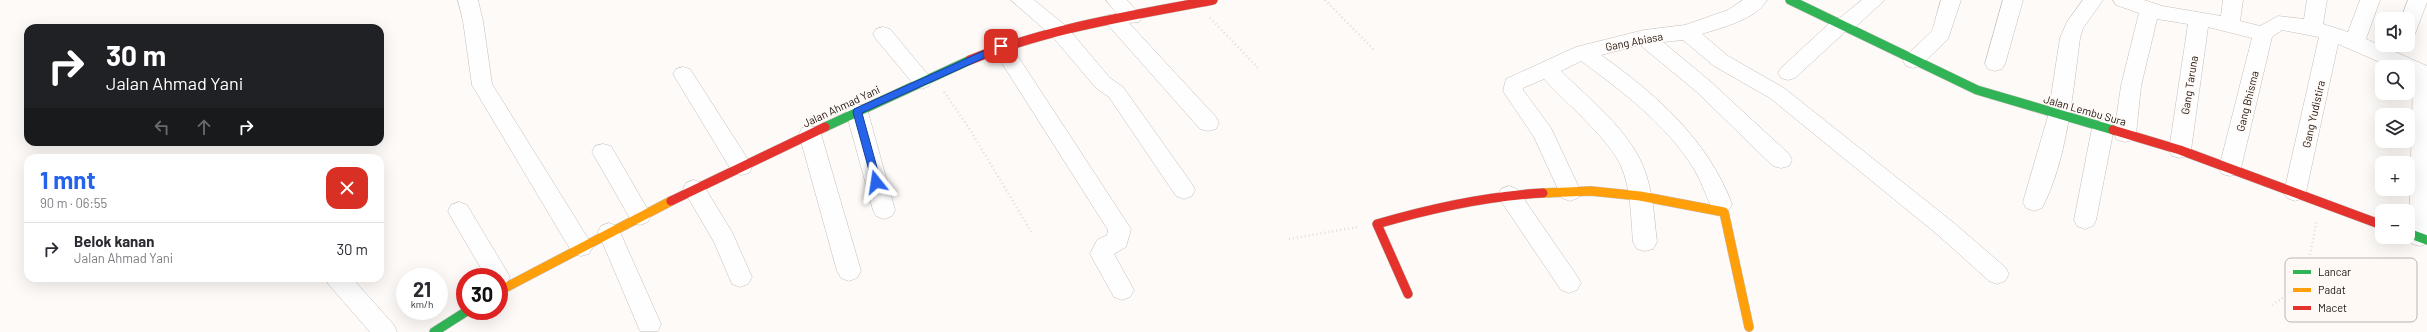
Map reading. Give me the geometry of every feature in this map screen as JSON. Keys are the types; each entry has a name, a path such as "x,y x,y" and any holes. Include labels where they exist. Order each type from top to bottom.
{"street":[{"path":"468,0 474,21 476,59 482,85 513,132 581,247"},
{"path":"1021,0 1059,31 1103,83 1116,92 1184,190"},
{"path":"1116,0 1124,18 1208,122"},
{"name":"Jalan Ahmad Yani","path":"508,280 581,247 741,166 1001,46 1059,31 1213,0"},
{"name":"Gang Abiasa","path":"1570,192 1543,134 1513,87 1516,82 1582,52 1644,37 1687,32 1735,15 1758,0"},
{"name":"Jalan Lembu Sura","path":"1790,0 1843,24 1913,61 1978,90 2059,116 2180,150 2375,222"},
{"path":"1788,73 1843,24 1875,0"},
{"path":"1913,61 1941,34 1951,0"},
{"path":"1995,64 2013,0"},
{"path":"2034,202 2043,177 2059,116 2070,38 2074,27 2093,0"},
{"path":"2123,0 2170,15 2199,19 2263,34 2278,23 2321,32 2354,43 2375,47"},
{"path":"2230,24 2233,0"},
{"name":"Gang Yudistira","path":"2295,192 2321,32 2317,0"},
{"path":"2354,43 2370,0"},
{"path":"2414,12 2418,0"},
{"path":"2125,134 2131,86 2150,9"},
{"name":"Gang Taruna","path":"2180,150 2199,19"},
{"path":"1687,32 1721,61 1777,93 1946,229 1997,274"},
{"path":"884,34 928,79"},
{"name":"Gang Bhisma","path":"2230,168 2263,34"},
{"path":"1644,37 1704,87 1781,160"},
{"path":"1001,46 1120,229 1118,240 1105,247 1102,254 1122,290"},
{"path":"1582,52 1644,101 1681,137 1708,170 1718,192 1721,204"},
{"path":"2398,52 2425,74 2418,237"},
{"path":"1546,68 1620,149 1632,165 1640,196 1645,242"},
{"path":"683,74 741,166"},
{"path":"857,112 884,210"},
{"path":"2085,220 2103,128"},
{"path":"810,134 850,271"},
{"path":"603,152 640,216"},
{"path":"694,189 724,239 740,277"},
{"path":"1408,294 1378,224 1452,202 1508,195 1591,191 1640,196 1724,212 1749,327"},
{"path":"1508,195 1569,283"},
{"path":"460,211 491,268"},
{"path":"610,232 649,324"},
{"path":"341,282 385,332"},
{"path":"434,332 456,318"}],"path":[{"path":"1325,0 1375,51"},
{"path":"1195,4 1259,69"},
{"path":"928,79 969,128 1032,234"},
{"path":"2308,258 2313,229 2323,203"},
{"path":"1289,239 1378,224"},
{"path":"2272,305 2285,296"}],"traffic: fast":[{"path":"1790,0 1977,90 2113,130"},
{"path":"825,127 970,60"},
{"path":"2415,236 2427,240"},
{"path":"434,332 456,318"}],"traffic: slow":[{"path":"1543,193 1591,191 1640,196 1724,212 1749,327"},
{"path":"508,286 671,201"}],"traffic: jam":[{"path":"970,60 999,48 1059,30 1213,0"},
{"path":"671,201 825,127"},
{"path":"2113,130 2180,150 2375,222"},
{"path":"1408,294 1377,224 1438,207 1479,199 1543,193"}],"route":[{"path":"876,182 857,112 967,60 1001,46"}]}
